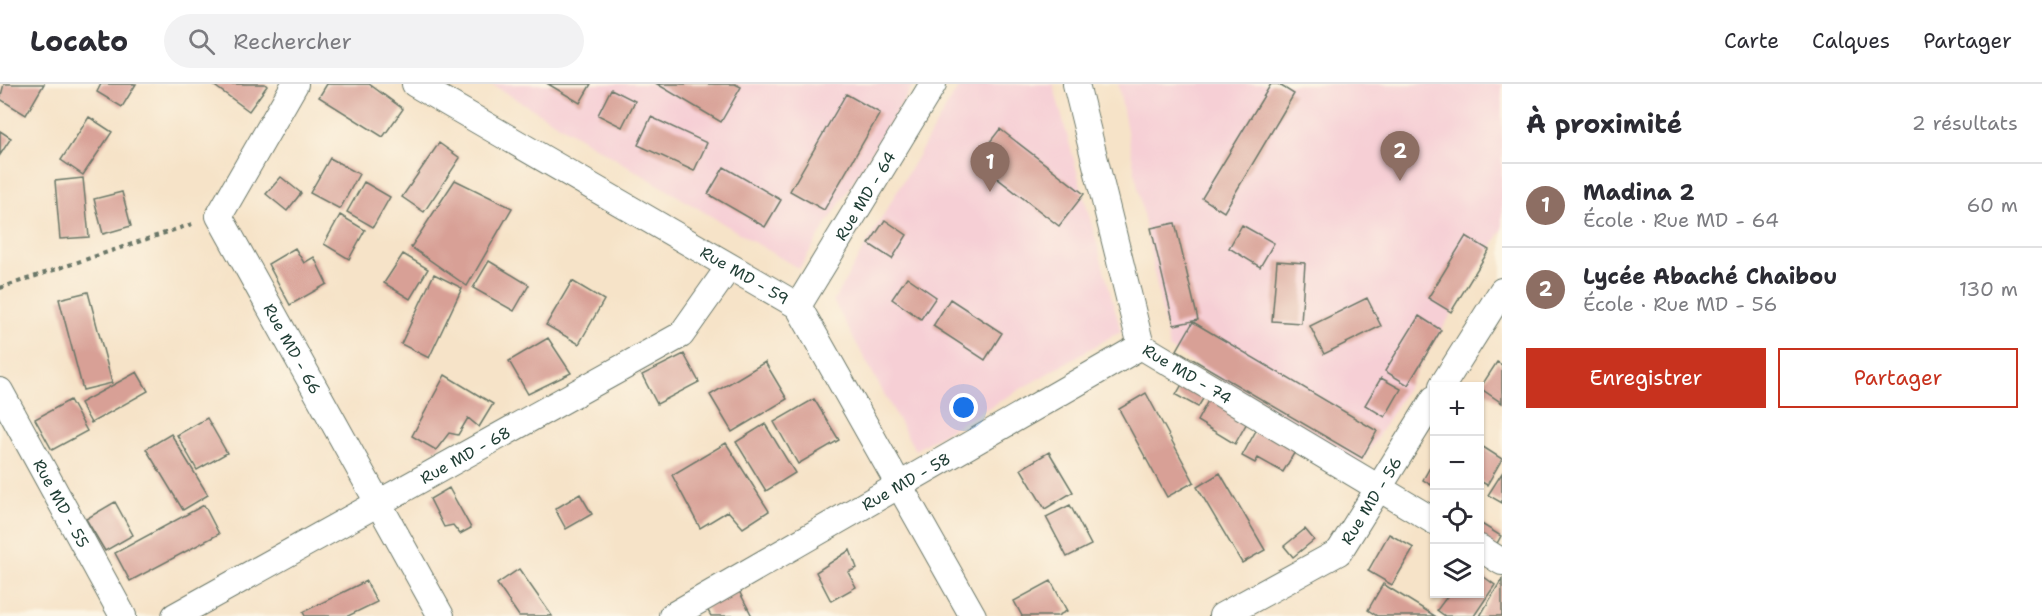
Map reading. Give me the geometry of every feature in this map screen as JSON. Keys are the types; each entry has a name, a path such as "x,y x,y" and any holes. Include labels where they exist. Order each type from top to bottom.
{"street":[{"path":"219,216 295,84"},
{"name":"Rue MD - 59","path":"415,84 798,306 973,616"},
{"name":"Rue MD - 64","path":"798,306 933,84"},
{"name":"Rue MD - 74","path":"1076,84 1141,346 1430,519"},
{"name":"Rue MD - 66","path":"219,216 441,616"},
{"name":"Rue MD - 68","path":"176,616 681,335 729,267"},
{"path":"1445,382 1502,291"},
{"name":"Rue MD - 58","path":"672,616 1141,346"},
{"name":"Rue MD - 55","path":"0,391 123,616"},
{"name":"Rue MD - 56","path":"1222,616 1339,552 1430,405"},
{"path":"1484,551 1502,562"}],"path":[{"path":"0,288 219,216"}],"shaded area":[{"path":"491,84 914,84 799,269"},
{"path":"960,84 1053,84 1121,331 915,450 833,301"},
{"path":"1118,84 1502,84 1502,230 1360,466 1169,348"}],"building":[{"path":"4,84 44,84 26,115 0,99"},
{"path":"101,84 136,84 122,107 97,92"},
{"path":"212,84 265,84 267,86 249,111"},
{"path":"327,84 369,84 403,109 383,137 319,97"},
{"path":"548,84 591,84 580,103"},
{"path":"657,84 735,84 741,87 721,122"},
{"path":"1271,84 1278,84 1294,94 1224,212 1202,198"},
{"path":"611,89 635,101 622,127 598,115"},
{"path":"846,94 880,113 824,210 790,191"},
{"path":"89,117 112,132 83,175 61,160"},
{"path":"651,117 707,143 694,171 638,145"},
{"path":"1000,129 1084,194 1059,226 975,161"},
{"path":"0,131 11,138 0,155"},
{"path":"439,143 460,158 424,212 402,197"},
{"path":"330,158 359,174 340,209 310,193"},
{"path":"724,167 781,200 765,227 708,194"},
{"path":"281,177 301,193 287,211 266,194"},
{"path":"83,178 89,237 60,239 55,181"},
{"path":"455,180 512,208 467,286 411,247"},
{"path":"364,182 390,197 373,227 347,212"},
{"path":"122,192 131,226 103,234 94,199"},
{"path":"340,215 365,230 349,259 324,244"},
{"path":"885,220 907,235 892,259 869,244"},
{"path":"1175,223 1198,320 1174,325 1151,228"},
{"path":"1242,225 1274,243 1260,267 1229,248"},
{"path":"1466,236 1489,250 1451,312 1428,298"},
{"path":"295,248 304,263 314,257 327,284 290,305 268,264"},
{"path":"403,254 428,269 410,299 384,283"},
{"path":"489,261 529,285 514,311 473,288"},
{"path":"1277,261 1305,263 1301,323 1272,321"},
{"path":"434,274 462,288 429,358 401,344"},
{"path":"907,277 936,297 921,319 892,299"},
{"path":"572,281 604,300 579,344 546,325"},
{"path":"88,292 112,383 83,390 59,299"},
{"path":"1367,298 1381,326 1324,354 1310,326"},
{"path":"950,299 1002,333 985,360 933,326"},
{"path":"1419,316 1441,330 1408,385 1385,371"},
{"path":"1193,322 1377,431 1362,458 1177,350"},
{"path":"548,338 571,373 528,394 509,361"},
{"path":"684,354 699,382 657,404 642,375"},
{"path":"765,362 787,399 732,432 710,395"},
{"path":"1497,362 1502,365 1502,403 1484,391 1484,382"},
{"path":"137,372 148,391 91,423 80,403"},
{"path":"445,375 493,404 479,427 468,418 458,435 449,433 436,450 412,436"},
{"path":"1381,378 1401,389 1385,417 1365,405"},
{"path":"1184,381 1206,394 1198,407 1176,395"},
{"path":"1146,393 1194,482 1167,497 1119,409"},
{"path":"1210,397 1249,419 1235,444 1197,421"},
{"path":"814,399 839,440 798,464 774,422"},
{"path":"70,400 87,431 52,450 35,419"},
{"path":"207,418 227,453 197,470 177,435"},
{"path":"765,424 795,473 766,491 736,442"},
{"path":"1258,427 1296,450 1283,472 1258,458 1255,463 1242,456"},
{"path":"171,434 208,495 183,510 146,449"},
{"path":"726,443 769,511 743,528 728,511 700,528 672,475"},
{"path":"1484,448 1502,459 1487,485 1484,483"},
{"path":"1049,452 1073,492 1045,509 1021,469"},
{"path":"1430,467 1430,484 1423,480"},
{"path":"1220,473 1265,550 1242,563 1197,487"},
{"path":"1502,473 1502,503 1488,495"},
{"path":"449,488 471,528 460,534 453,525 444,527 430,499"},
{"path":"580,494 592,514 566,529 555,509"},
{"path":"115,502 133,535 105,551 86,519"},
{"path":"204,505 219,534 130,581 115,553"},
{"path":"1070,505 1091,545 1067,557 1046,517"},
{"path":"1484,525 1501,536 1495,547 1484,540"},
{"path":"1305,529 1314,540 1293,557 1284,546"},
{"path":"1389,534 1414,548 1392,585 1368,571"},
{"path":"850,550 857,568 848,572 856,587 831,601 816,572"},
{"path":"519,569 552,616 519,616 497,584"},
{"path":"1484,577 1495,585 1474,616 1445,616 1437,610 1446,598 1484,598"},
{"path":"1502,579 1502,616 1480,616"},
{"path":"366,581 377,602 348,616 305,616 303,612"},
{"path":"1051,581 1067,611 1057,616 1022,616 1014,601"},
{"path":"1383,584 1435,616 1377,616 1368,610"},
{"path":"739,591 752,616 711,616 706,607"}],"place":[{"name":"Lycée Abaché Chaibou","path":"1400,181"},
{"name":"Madina 2","path":"990,192"}]}
